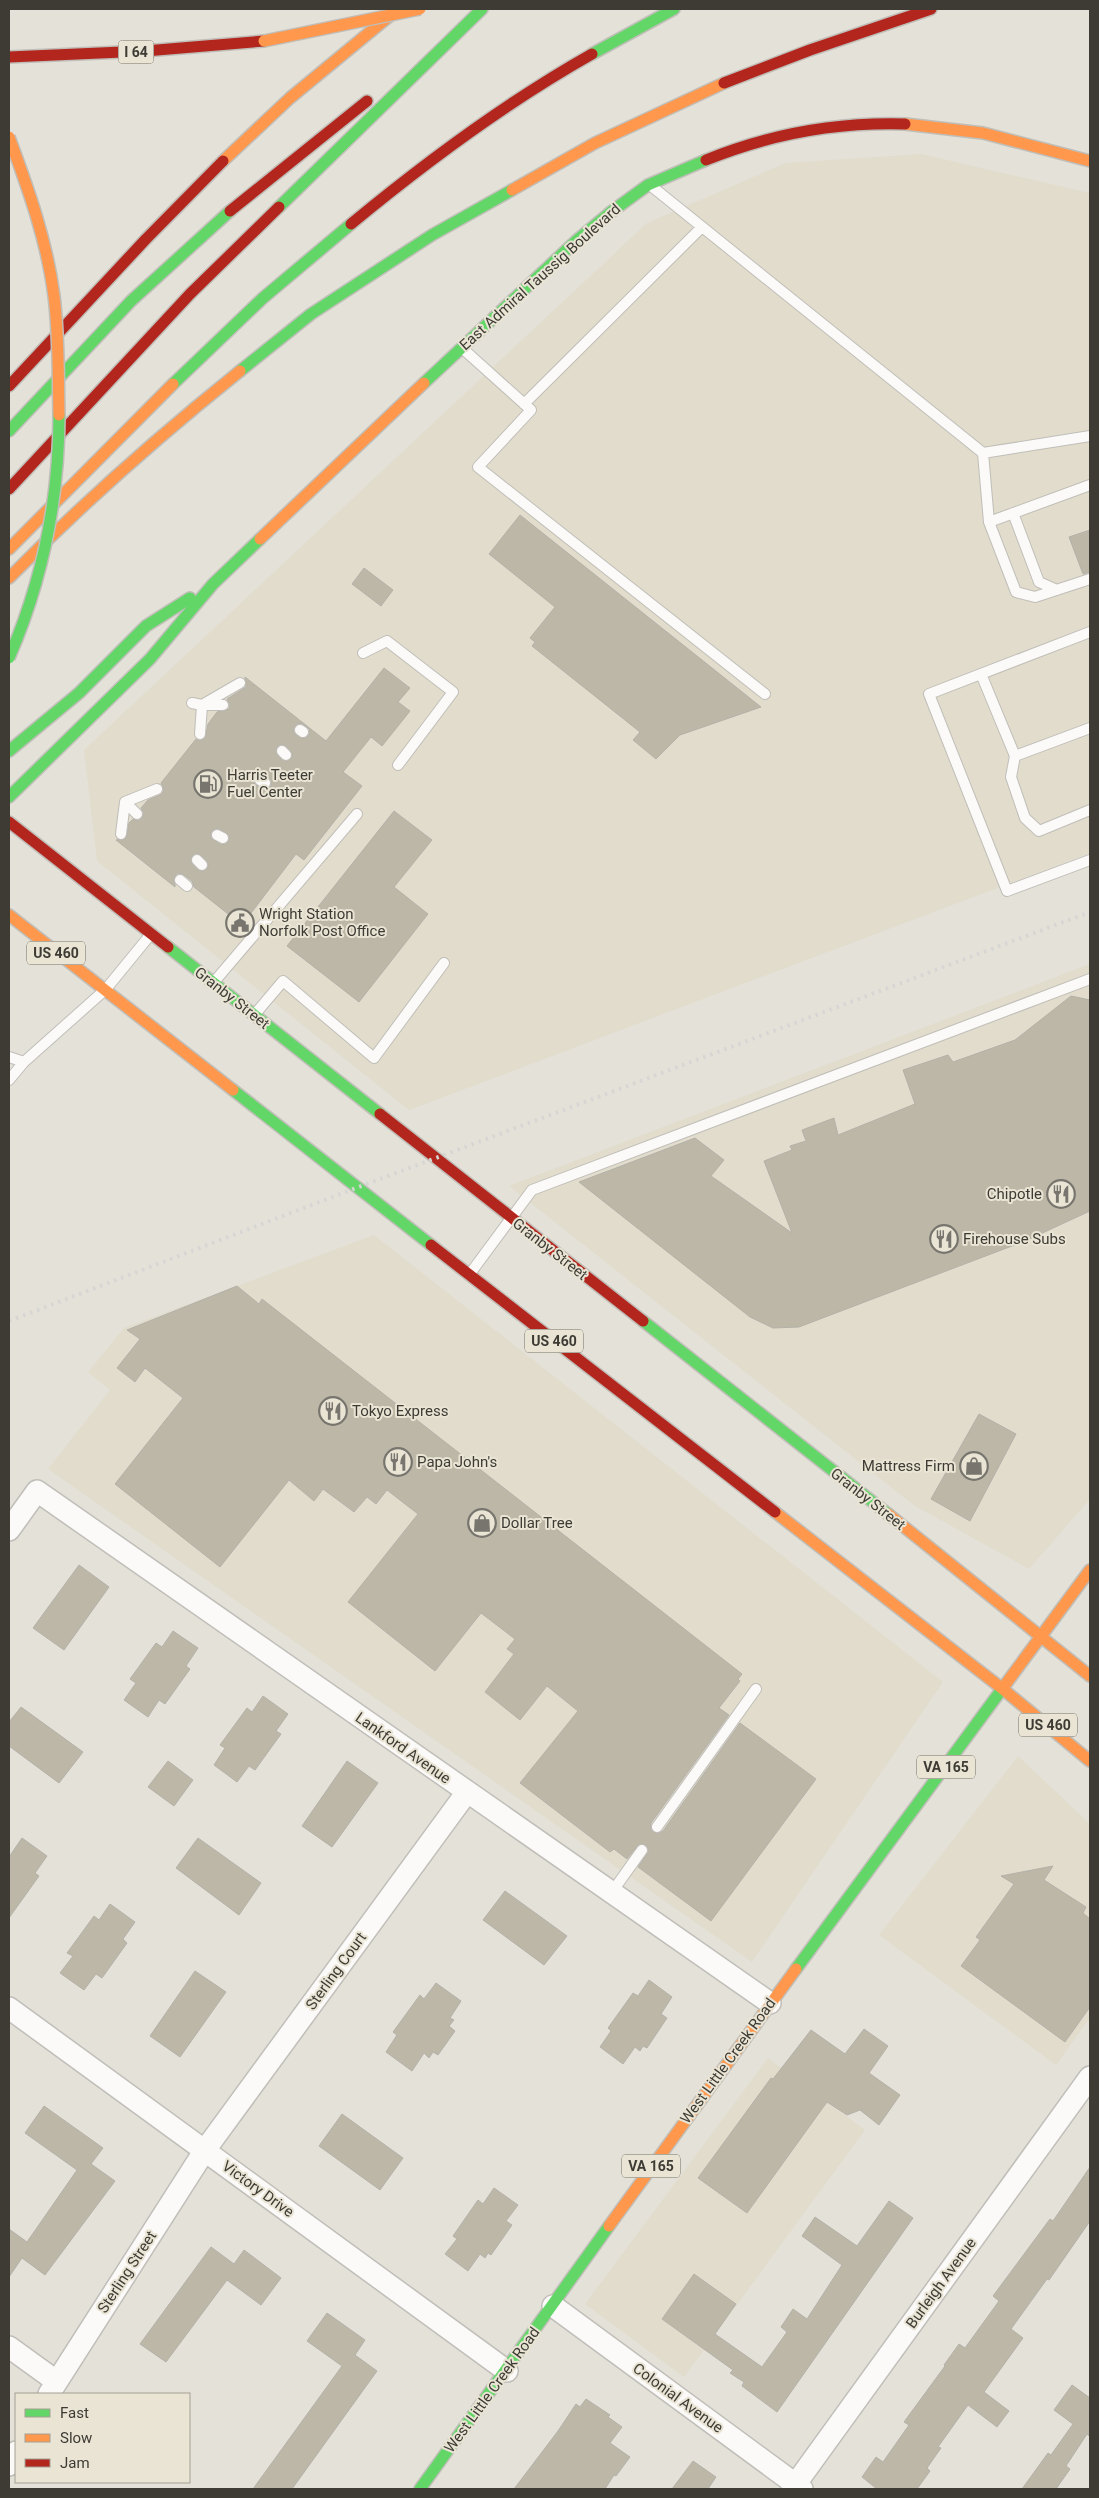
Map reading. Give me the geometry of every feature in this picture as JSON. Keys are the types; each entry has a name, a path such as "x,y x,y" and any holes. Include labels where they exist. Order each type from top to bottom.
{"main road":[{"path":"9,386 211,170 361,36 398,9"},
{"name":"I 64","path":"9,57 145,51 264,41 420,9"},
{"path":"392,80 481,9"},
{"path":"9,489 190,294 481,9"},
{"path":"9,549 187,371 286,279 353,222 434,159 551,78 674,9"},
{"path":"9,578 68,518 174,424 311,314 432,235 595,143 718,86 810,50 931,9"},
{"path":"9,431 70,363 149,283 234,208 378,92"},
{"name":"East Admiral Taussig Boulevard","path":"9,796 150,658 213,584 461,347 576,241 649,184 717,154 766,138 846,124 897,123 948,127 998,136 1090,161"},
{"path":"9,137 24,178 52,284 58,353 59,425 50,514 36,587 9,658"},
{"name":"East Admiral Taussig Boulevard","path":"9,751 79,693 146,626 213,584"},
{"name":"Granby Street","path":"9,822 1090,1676"},
{"name":"US 460","path":"9,915 106,989 469,1276 1004,1690 1090,1762"},
{"name":"VA 165","path":"1042,1637 1090,1570"},
{"name":"West Little Creek Road","path":"420,2489 770,2003 1042,1637"}],"street":[{"name":"Lankford Avenue","path":"9,1530 37,1491 770,2003"},
{"name":"Sterling Court","path":"205,2150 467,1792"},
{"name":"Victory Drive","path":"9,2008 506,2371"},
{"name":"Burleigh Avenue","path":"797,2488 1090,2076"},
{"name":"Sterling Street","path":"53,2388 205,2150"},
{"name":"Colonial Avenue","path":"553,2306 797,2488"},
{"path":"9,2347 53,2388"},
{"path":"9,2465 15,2454"}],"lane":[{"path":"649,184 983,453 989,522 1016,592 1035,597 1090,579"},
{"path":"524,404 702,227"},
{"path":"461,347 531,410 478,467 765,694"},
{"path":"983,453 1090,436"},
{"path":"989,522 1090,485"},
{"path":"1013,513 1039,582 1058,590"},
{"path":"1090,632 929,694 1007,892 1090,860"},
{"path":"363,653 387,641 453,692 398,764"},
{"path":"981,674 1014,756 1011,777 1025,818 1039,831 1090,810"},
{"path":"197,704 240,683"},
{"path":"197,704 223,705"},
{"path":"197,704 200,734"},
{"path":"1014,756 1090,728"},
{"path":"126,802 157,789"},
{"path":"126,802 137,814"},
{"path":"121,834 126,802"},
{"path":"214,983 358,814"},
{"path":"9,1080 24,1062 106,989 151,934"},
{"path":"254,1015 282,981 374,1058 444,963"},
{"path":"469,1276 532,1190 1090,979"},
{"path":"9,1057 24,1062"},
{"path":"657,1827 756,1688"},
{"path":"612,1892 642,1850"}],"shaded area":[{"path":"921,154 1090,193 1090,853 409,1110 97,861 84,750 647,223 786,163"},
{"path":"1090,964 1090,1499 1029,1569 915,1506 509,1186"},
{"path":"374,1235 943,1682 752,1962 48,1469 110,1390 88,1372 124,1328"},
{"path":"1018,1756 1090,1824 1090,2018 1056,2065 879,1935"},
{"path":"768,2058 865,2130 684,2377 585,2304"}],"building":[{"path":"520,515 761,707 680,735 656,759 633,740 640,732 532,646 535,642 530,638 555,607 489,554"},
{"path":"1090,530 1090,572 1083,574 1069,537"},
{"path":"364,568 393,590 381,606 352,584"},
{"path":"384,668 410,688 398,702 410,711 382,746 371,737 343,772 362,786 304,860 296,854 242,925 194,887 192,881 184,875 178,873 175,876 175,887 116,840 126,838 129,823 133,819 138,821 142,818 144,813 141,808 148,800 162,794 164,789 161,783 196,739 200,741 205,738 208,724 217,712 229,709 230,705 227,699 246,687 245,677 326,741","holes":["297,724 303,724 309,729 310,733 306,738 300,738 294,733 293,729","281,744 286,746 292,753 292,757 288,761 282,760 276,753 277,747","261,773 271,780 271,786 268,789 261,789 254,783 254,776","217,828 229,835 229,841 226,844 220,844 211,838 211,832","196,853 201,855 208,863 208,867 204,871 198,870 191,862 192,856"]},
{"path":"394,811 432,840 394,887 428,914 359,1002 287,946"},
{"path":"1071,996 1090,1000 1090,1211 1025,1241 799,1327 773,1328 750,1317 579,1182 695,1138 724,1160 711,1176 792,1233 764,1161 792,1150 790,1146 806,1141 802,1130 834,1118 838,1135 915,1104 903,1070 948,1055 953,1062 1015,1040"},
{"path":"237,1286 259,1304 262,1299 742,1674 738,1679 740,1681 719,1708 729,1715 651,1823 651,1830 657,1834 663,1831 740,1723 816,1779 711,1921 638,1867 649,1851 646,1845 639,1844 627,1859 614,1849 610,1852 520,1783 578,1711 547,1686 520,1720 485,1692 514,1654 507,1649 515,1639 481,1613 435,1671 348,1602 418,1514 387,1490 376,1504 367,1497 354,1512 323,1489 314,1501 289,1480 220,1567 115,1484 183,1398 145,1368 135,1382 117,1368 140,1339 127,1330"},
{"name":"Mattress Firm","path":"979,1414 1016,1434 970,1521 931,1499"},
{"path":"79,1565 109,1587 64,1650 33,1628"},
{"path":"173,1631 198,1648 186,1666 190,1669 165,1704 159,1700 148,1717 124,1700 136,1683 130,1679 156,1643 162,1647"},
{"path":"263,1696 288,1714 276,1731 281,1734 255,1770 249,1766 237,1782 214,1765 225,1748 220,1745 247,1708 252,1712"},
{"path":"21,1707 83,1752 59,1783 9,1746 9,1722"},
{"path":"168,1761 193,1780 174,1806 148,1787"},
{"path":"347,1761 378,1783 332,1847 302,1826"},
{"path":"22,1838 47,1856 35,1873 39,1876 9,1918 9,1857"},
{"path":"198,1838 261,1883 239,1915 176,1868"},
{"path":"1053,1866 1044,1880 1086,1907 1083,1913 1090,1919 1090,2007 1065,2042 961,1966 980,1940 976,1937 1014,1884 1001,1876"},
{"path":"505,1891 567,1936 544,1965 483,1920"},
{"path":"110,1904 135,1922 123,1939 127,1943 102,1978 96,1974 84,1990 60,1973 73,1956 67,1953 94,1916 99,1920"},
{"path":"195,1971 226,1992 180,2057 150,2036"},
{"path":"649,1980 672,1997 661,2014 667,2018 647,2048 643,2046 640,2051 635,2047 623,2064 600,2047 611,2031 608,2028 633,1993 638,1996"},
{"path":"436,1983 461,2001 450,2018 454,2020 449,2026 455,2031 438,2055 433,2052 429,2058 424,2053 412,2071 386,2052 397,2035 393,2032 420,1995 424,1999"},
{"path":"864,2029 888,2046 869,2073 900,2095 879,2125 860,2110 847,2115 827,2102 747,2213 698,2178 771,2078 773,2079 811,2030 845,2054"},
{"path":"44,2106 103,2148 91,2164 115,2181 45,2275 22,2258 9,2277 9,2229 27,2242 77,2170 25,2133"},
{"path":"342,2114 403,2158 380,2190 319,2146"},
{"path":"1090,2167 1090,2221 1049,2280 1047,2279 1011,2329 1023,2338 984,2392 1009,2411 997,2427 968,2405 938,2447 941,2448 927,2468 930,2471 917,2489 877,2489 862,2477 876,2457 883,2462 909,2425 904,2422 959,2344 965,2348 999,2301 993,2296 1050,2219 1053,2221"},
{"path":"494,2188 518,2205 506,2221 512,2225 491,2255 488,2253 485,2258 480,2254 468,2271 445,2254 457,2239 453,2236 478,2200 483,2204"},
{"path":"889,2201 913,2218 777,2412 742,2386 744,2382 730,2373 733,2370 662,2319 694,2274 736,2304 715,2334 762,2367 787,2332 781,2327 793,2309 807,2319 842,2265 802,2236 815,2217 857,2246"},
{"path":"211,2247 234,2264 244,2250 281,2278 261,2305 227,2280 166,2362 140,2344"},
{"path":"327,2313 365,2340 355,2355 377,2371 292,2489 253,2489 342,2366 307,2341"},
{"path":"1072,2385 1090,2398 1090,2437 1087,2434 1066,2466 1070,2469 1056,2489 1022,2489 1048,2453 1051,2455 1073,2424 1054,2410"},
{"path":"586,2399 610,2415 608,2417 622,2427 610,2443 630,2457 616,2476 614,2475 605,2489 514,2489 576,2404 580,2407"},
{"path":"693,2461 716,2477 708,2489 672,2489"}],"railway":[{"path":"9,1321 356,1188 1090,912"}],"traffic: fast":[{"path":"279,207 482,9"},
{"path":"592,54 674,9"},
{"path":"424,383 576,241 611,212 648,185 706,160"},
{"path":"240,371 311,314 432,235 512,190"},
{"path":"9,431 131,301 230,211"},
{"path":"173,384 263,298 351,224"},
{"path":"9,658 31,600 46,539 56,477 59,415"},
{"path":"9,797 150,659 213,584 260,539"},
{"path":"9,751 79,693 146,626 190,598"},
{"path":"168,947 380,1114"},
{"path":"233,1090 431,1245"},
{"path":"643,1321 888,1514"},
{"path":"796,1969 1005,1685"},
{"path":"420,2489 609,2226"}],"traffic: slow":[{"path":"264,41 420,9"},
{"path":"223,161 290,98 393,13"},
{"path":"512,190 595,143 724,83"},
{"path":"905,124 983,133 1090,161"},
{"path":"9,137 36,215 51,275 57,325 59,415"},
{"path":"9,578 122,471 240,371"},
{"path":"260,539 424,383"},
{"path":"9,549 173,384"},
{"path":"9,915 233,1090"},
{"path":"775,1512 1004,1690 1090,1761"},
{"path":"888,1514 1090,1676"},
{"path":"1005,1685 1090,1570"},
{"path":"609,2226 796,1969"}],"traffic: jam":[{"path":"724,83 810,50 931,9"},
{"path":"9,57 145,51 264,41"},
{"path":"351,224 408,178 468,134 529,92 592,54"},
{"path":"230,211 367,101"},
{"path":"706,160 755,143 804,132 854,125 905,124"},
{"path":"9,386 146,239 223,161"},
{"path":"9,489 190,294 279,207"},
{"path":"9,822 168,947"},
{"path":"380,1114 643,1321"},
{"path":"431,1245 775,1512"}],"place":[{"name":"Harris Teeter Fuel Center","path":"208,784"},
{"name":"Wright Station Norfolk Post Office","path":"240,923"},
{"name":"Chipotle","path":"1061,1194"},
{"name":"Firehouse Subs","path":"944,1239"},
{"name":"Tokyo Express","path":"333,1411"},
{"name":"Papa John's","path":"398,1462"},
{"name":"Mattress Firm","path":"974,1466"},
{"name":"Dollar Tree","path":"482,1523"}]}
